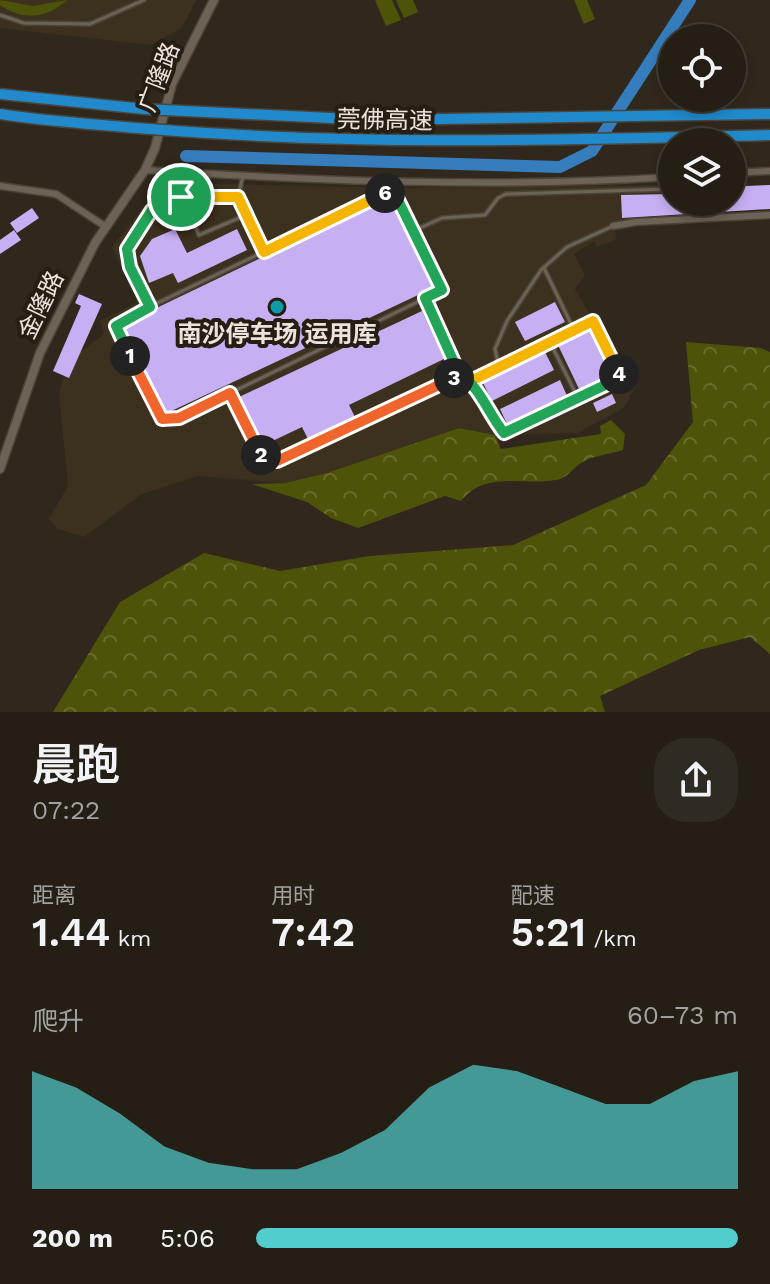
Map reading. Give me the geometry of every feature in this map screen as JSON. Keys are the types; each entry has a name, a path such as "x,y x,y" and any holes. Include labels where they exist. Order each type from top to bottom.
{"highway":[{"name":"莞佛高速","path":"0,94 172,111 371,120 770,114"},
{"name":"莞佛高速","path":"0,114 194,132 350,140 510,142 770,135"}],"main road":[{"name":"广隆路","path":"145,170 155,148 172,84 214,0"},
{"name":"金隆路","path":"0,469 40,353 106,227 145,170"}],"street":[{"path":"145,170 243,176 571,183 658,178"},
{"path":"746,172 770,171"},
{"path":"0,186 56,194 106,227"},
{"path":"613,226 770,215"}],"lane":[{"path":"0,15 24,23 90,24 144,0"},
{"path":"243,176 238,197 264,252"},
{"path":"413,231 442,218 485,215 498,198 506,194 658,189"},
{"path":"386,193 397,198 442,290 179,418 162,419 116,326 264,252 386,193"},
{"path":"150,307 130,267 127,249 152,210 181,197 238,197"},
{"path":"181,197 199,235 246,215"},
{"path":"499,367 495,349 507,321 544,267 567,247 613,226"},
{"path":"544,267 574,330"},
{"path":"425,298 460,375 471,381 487,413 504,433 620,378 593,321 471,381"},
{"path":"550,342 578,398"},
{"path":"230,393 262,458 270,462 460,375"}],"shaded area":[{"path":"0,0 196,0 182,28 151,45 0,28"},
{"path":"180,183 402,188 658,185 658,216 676,216 612,221 617,239 597,247 594,241 574,254 585,275 575,289 589,313 600,318 619,356 639,379 624,408 578,433 495,435 459,428 327,473 285,483 198,476 142,494 84,537 58,529 49,519 68,486 59,395 71,359 104,334 100,321 138,302 112,247 147,202"}],"green space":[{"path":"0,0 33,6 67,0 51,11 34,16 8,10 0,5"},
{"path":"375,0 392,0 401,20 386,26"},
{"path":"396,0 413,0 418,12 404,18"},
{"path":"574,0 587,0 595,19 584,24"},
{"path":"686,342 761,348 770,352 770,654 750,637 699,650 600,696 605,712 53,712 120,602 204,553 280,571 370,556 513,545 646,485 693,422"},
{"path":"611,420 625,434 623,450 585,461 563,478 493,482 481,485 461,501 445,496 358,528 331,518 307,502 252,484 285,483 327,473 459,428 495,435 501,449 601,434 600,426"}],"building":[{"path":"770,185 770,209 746,210 746,186"},
{"path":"658,194 658,216 622,218 621,195"},
{"name":"南沙停车场 运用库","path":"386,198 391,200 433,288 165,414 121,325"},
{"path":"32,208 39,218 17,233 10,223"},
{"path":"175,229 187,253 237,229 247,250 178,283 173,273 149,283 140,256 152,239"},
{"path":"14,230 21,240 0,254 0,240"},
{"path":"79,294 102,304 69,378 53,371 81,306 75,303"},
{"path":"555,302 565,322 525,341 515,322"},
{"path":"422,311 444,359 349,405 355,417 308,439 302,427 262,446 239,397"},
{"path":"590,327 613,375 580,391 557,343"},
{"path":"544,350 554,370 492,401 482,381"},
{"path":"560,380 568,398 508,426 500,409"},
{"path":"612,394 616,403 597,412 593,403"}],"waterway":[{"path":"186,156 560,167 592,151 690,0"}],"place":[{"name":"南沙停车场 运用库","path":"277,307"}],"route":[{"path":"181,197 152,210 133,236 127,249 130,267 150,307 118,322 116,326 162,419 179,418 230,393 262,458 277,461 460,375 471,381 593,321 620,378 504,433 487,413 471,381 465,378 460,375 425,298 442,290 393,193 386,193 264,252 238,197 181,197"}]}
